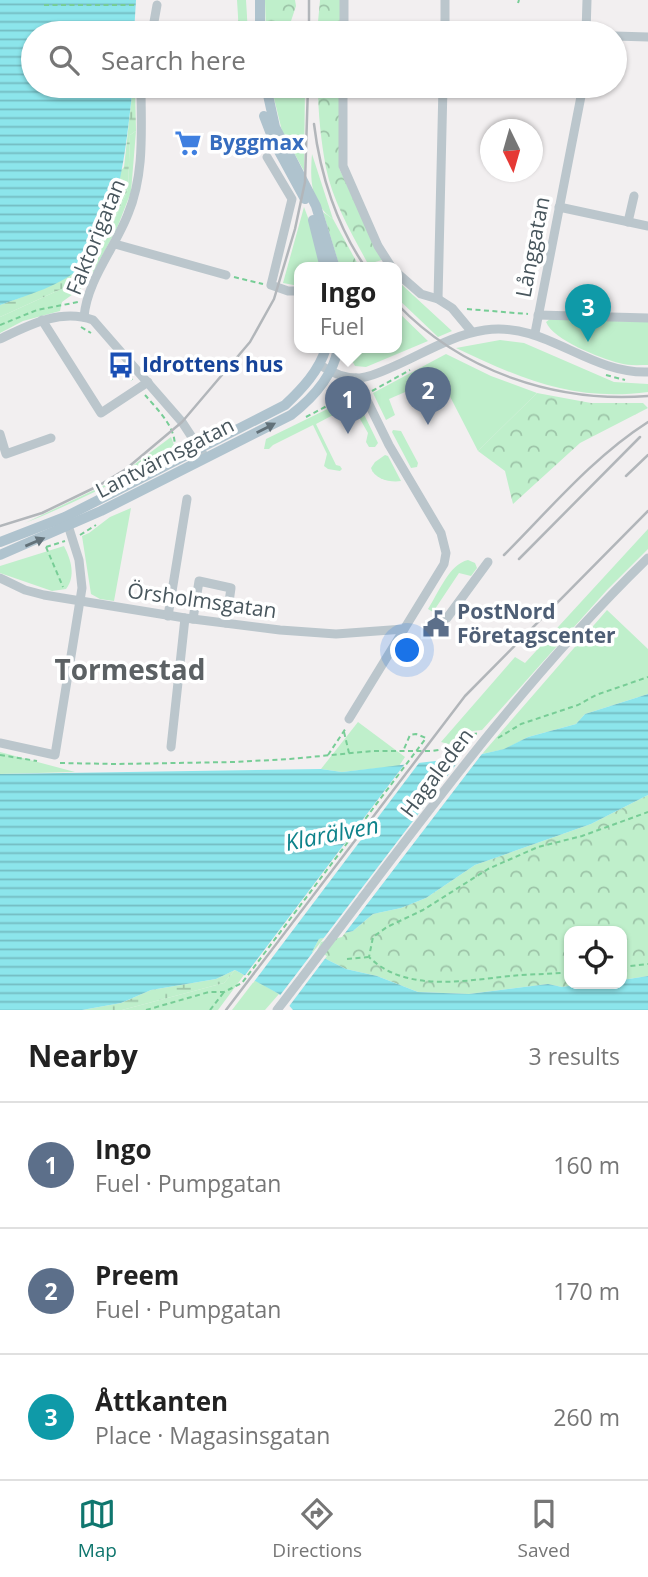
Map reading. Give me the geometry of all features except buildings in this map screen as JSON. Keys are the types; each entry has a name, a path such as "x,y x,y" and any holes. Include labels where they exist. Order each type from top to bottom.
{"main road":[{"path":"254,0 254,21"},
{"path":"260,0 260,21"},
{"path":"261,98 268,131 310,211 324,262"},
{"path":"269,98 275,127 316,206 333,262"},
{"name":"Lantvärnsgatan","path":"202,454 285,405 320,365 324,353"},
{"path":"331,372 337,353"},
{"name":"Lantvärnsgatan","path":"0,542 67,522 202,454 290,415 306,404 331,372"},
{"name":"Lantvärnsgatan","path":"0,555 44,543 67,522"}],"street":[{"path":"344,0 344,21"},
{"path":"444,21 445,0"},
{"path":"586,21 587,0"},
{"path":"154,21 157,5"},
{"path":"627,36 648,37"},
{"name":"Faktorigatan","path":"84,317 89,291 115,244 133,201 140,173 141,98"},
{"path":"343,98 342,160 345,173 387,262"},
{"path":"438,299 443,98"},
{"name":"Långgatan","path":"535,333 581,98"},
{"path":"267,157 292,199 271,285 294,291"},
{"path":"628,222 634,196"},
{"path":"559,207 648,226"},
{"path":"115,244 226,275"},
{"path":"402,277 421,294 438,299 452,308 472,332"},
{"path":"538,315 648,317"},
{"path":"0,339 42,320 67,316 93,320 143,385 182,422 202,454"},
{"path":"42,320 101,413 143,385"},
{"path":"320,365 331,372 356,378 375,374 472,332 510,329 535,333 612,368 648,372"},
{"path":"349,719 444,564 444,542 441,533 389,445 356,378"},
{"path":"0,434 6,454 51,438"},
{"path":"168,616 187,499"},
{"path":"0,743 56,759 80,601 81,575 67,522"},
{"name":"Hagaleden","path":"277,1010 499,720 586,620 648,558"},
{"path":"447,618 488,562"},
{"name":"Hagaleden","path":"552,661 648,565"},
{"name":"Örsholmsgatan","path":"0,578 25,590 189,619 336,634 404,629"},
{"path":"171,747 189,619 200,581 231,588 226,623"}],"path":[{"path":"44,5 135,5"},
{"path":"226,275 271,285"},
{"path":"452,308 538,315"},
{"path":"67,316 69,325 81,327 93,334"},
{"path":"306,417 349,395 357,398 364,395 413,366"},
{"path":"122,368 143,385 172,431 175,449 168,455"},
{"path":"600,372 623,380"},
{"path":"68,599 44,543 72,539 102,521"},
{"path":"492,738 503,737 521,724 648,677"},
{"path":"327,756 344,732 349,719"},
{"path":"344,732 349,754"},
{"path":"56,759 117,764 234,762 404,750 432,751 450,748 474,734 481,734"},
{"path":"210,1010 224,992 242,983 426,738 410,735 404,750"},
{"path":"0,755 43,762"},
{"path":"369,957 373,937 387,927 423,910 488,869 538,847 582,836 648,812"},
{"path":"347,959 369,957"},
{"path":"369,957 379,967 421,980 450,982 564,972"},
{"path":"627,966 648,964"},
{"path":"146,1010 209,992 224,992"}],"green space":[{"path":"237,0 246,0 247,21 238,21"},
{"path":"265,0 295,0 296,6 291,21 266,21"},
{"path":"320,0 343,0 342,21 318,21"},
{"path":"132,98 135,98 136,131 130,135 128,189 105,242 81,280 0,317 0,305 22,297 124,167"},
{"path":"274,98 305,98 304,171 282,131"},
{"path":"318,98 341,98 339,168 382,260 367,262 344,218 326,168"},
{"path":"136,131 131,192 117,228 87,284 62,302 60,311 23,321 0,333 0,317 81,280 105,242 128,189 130,135"},
{"path":"312,154 333,219 320,206 313,190"},
{"path":"304,207 313,231 319,262 294,262 294,285 283,283"},
{"path":"323,212 333,219 357,262 338,262"},
{"path":"402,285 452,331 438,337 402,303"},
{"path":"402,316 428,341 402,352"},
{"path":"550,319 648,322 648,365 622,364 567,342 550,329 546,322"},
{"path":"500,340 524,343 614,382 648,384 648,392 596,394 572,391 526,378 456,348"},
{"path":"348,353 399,353 366,367 355,366"},
{"path":"446,354 491,376 537,393 478,451 440,377 389,399 395,415 386,420 373,393"},
{"path":"537,393 591,403 643,403 648,408 580,443 513,504 505,471 478,451"},
{"path":"354,398 378,443 375,447 369,447 366,442 368,433 352,405 316,424 336,465 342,469 340,471 324,466 327,454 313,425 269,449 264,449 266,439"},
{"path":"393,430 401,431 418,463 417,467 411,468"},
{"path":"171,437 174,445 148,465 25,523 111,482"},
{"path":"385,455 401,481 383,479 373,472 371,468 375,462"},
{"path":"131,508 114,601 100,599 91,594 82,536 110,517"},
{"path":"648,529 648,549 607,590 482,730 473,731 452,745 441,742 515,657 525,663"},
{"path":"64,546 71,568 71,579 66,589 52,591 0,573 0,566"},
{"path":"468,560 475,563 477,568 471,576 459,573 433,612 428,609 450,573"},
{"path":"607,610 648,649 648,694 585,714 576,724 528,737 505,749 482,754"},
{"path":"358,722 405,757 399,766 342,772 321,769"},
{"path":"0,752 75,772 0,774"},
{"path":"648,795 648,976 627,979 627,926 564,926 562,987 548,984 469,994 418,992 377,976 346,969 312,952 319,939 353,931 373,914 401,908 426,898 475,865 591,824"},
{"path":"235,970 244,975 218,1010 122,1010 224,983"},
{"path":"235,970 224,983 122,1010 82,1010 121,1003 151,990 216,979"},
{"path":"255,980 279,994 265,1010 232,1010"}],"water":[{"path":"0,0 136,0 135,21 21,21 21,98 132,98 120,181 106,229 96,249 83,265 65,279 0,305"},
{"name":"Klarälven","path":"648,694 648,795 591,824 475,865 426,898 401,908 373,914 353,931 319,939 312,952 346,969 377,976 418,992 469,994 548,984 564,987 564,989 627,989 627,979 648,976 648,1010 293,1010 279,994 235,970 216,979 151,990 121,1003 82,1010 0,1010 0,774 321,769 342,772 469,757 504,749 528,737 576,724 585,714"}],"pier":[{"path":"485,750 342,937 321,942 317,951 327,956 287,1009 278,998 464,754"},
{"path":"422,759 253,983 243,978 407,761"}],"railway":[{"path":"309,0 309,21"},
{"path":"0,526 42,513 126,469 182,422 250,342 274,299 295,229 305,182 308,98"},
{"path":"314,124 331,199 346,235 362,262"},
{"path":"402,309 451,348 512,378 579,394 648,396"},
{"path":"504,555 590,468 648,422"},
{"path":"519,559 640,437"},
{"path":"626,476 648,455"},
{"path":"226,1010 465,696 648,511"}],"place":[{"name":"Byggmax","path":"188,143"},
{"name":"Åttkanten","path":"588,342"},
{"name":"Idrottens hus","path":"121,365"},
{"name":"Preem","path":"428,425"},
{"name":"Ingo","path":"348,434"},
{"name":"PostNord Företagscenter","path":"436,624"}],"district":[{"name":"Tormestad","path":"130,670"}]}
